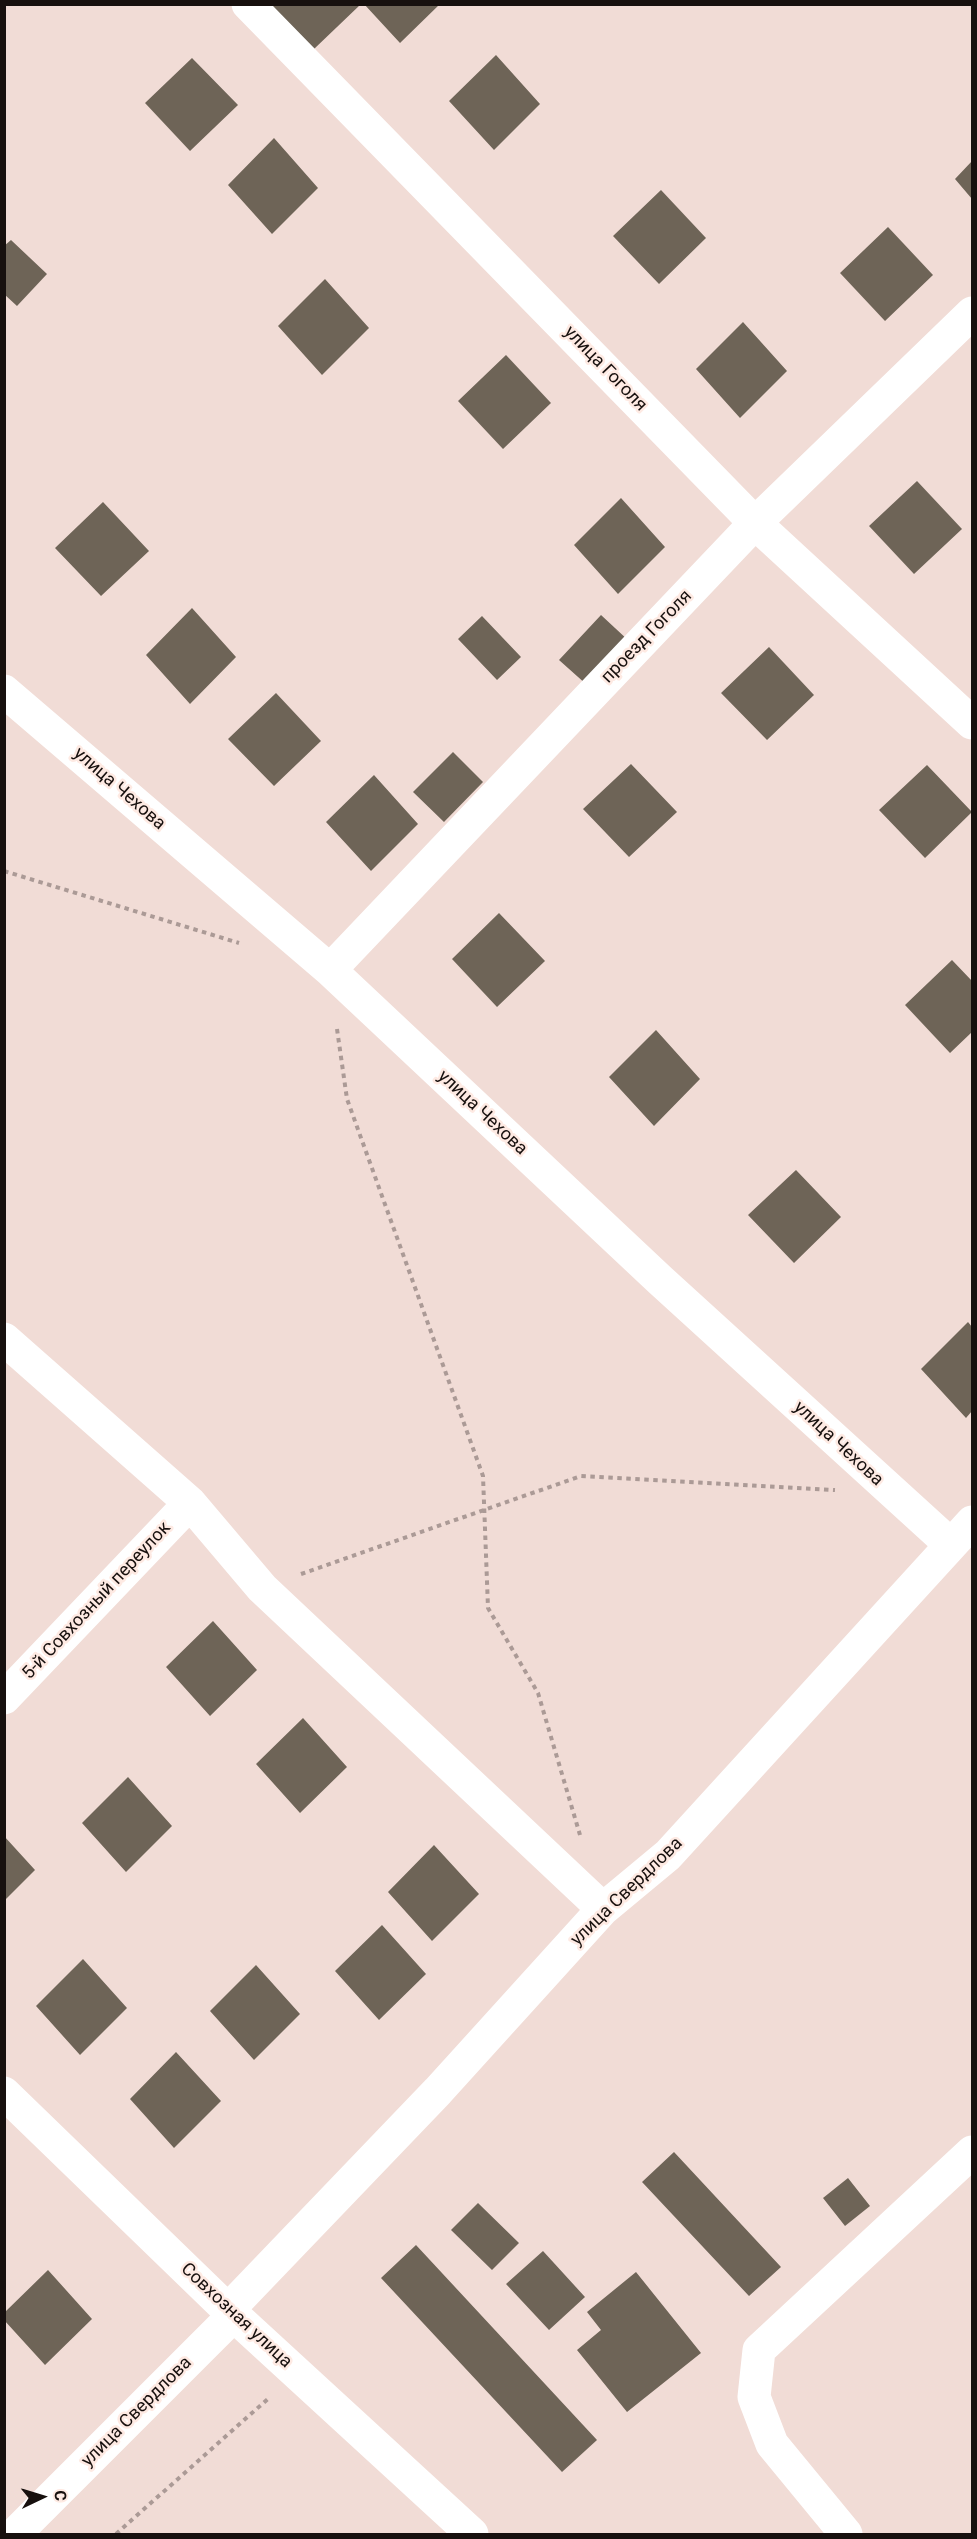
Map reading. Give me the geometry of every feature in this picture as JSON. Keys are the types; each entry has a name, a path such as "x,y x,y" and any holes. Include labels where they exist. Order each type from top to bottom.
{"street":[{"name":"улица Гоголя","path":"248,4 755,523 972,723"},
{"name":"проезд Гоголя","path":"330,970 755,523 972,313"},
{"name":"улица Чехова","path":"4,691 330,970 660,1280 892,1493 962,1534"},
{"path":"4,1339 189,1503 262,1588 603,1910"},
{"name":"5-й Совхозный переулок","path":"4,1698 189,1503"},
{"name":"улица Свердлова","path":"15,2535 231,2312 438,2091 603,1910 668,1855 962,1534"},
{"name":"Совхозная улица","path":"4,2093 231,2312 472,2535"},
{"path":"846,2535 772,2444 754,2397 759,2350 972,2152"}],"path":[{"path":"4,871 240,943"},
{"path":"330,970 346,1099 483,1476 488,1608 538,1693 582,1841"},
{"path":"262,1588 581,1476 892,1493"},
{"path":"116,2535 297,2373"}],"building":[{"path":"364,4 440,4 400,43"},
{"path":"271,5 360,5 314,49"},
{"path":"496,55 540,104 494,150 449,101"},
{"path":"192,58 238,105 190,151 145,103"},
{"path":"274,138 318,188 272,234 228,185"},
{"path":"972,161 972,199 955,179"},
{"path":"661,190 706,238 659,284 613,236"},
{"path":"888,227 933,275 885,321 840,273"},
{"path":"11,240 47,274 17,306 4,294 4,246"},
{"path":"325,279 369,328 322,375 278,326"},
{"path":"743,322 787,371 740,418 696,369"},
{"path":"506,355 551,403 503,449 458,401"},
{"path":"917,481 962,529 914,574 869,526"},
{"path":"621,498 665,547 618,594 574,545"},
{"path":"103,502 149,551 101,596 55,548"},
{"path":"192,608 236,657 190,704 146,655"},
{"path":"601,615 629,641 587,685 559,660"},
{"path":"482,616 521,657 497,680 458,639"},
{"path":"769,647 814,695 767,740 721,693"},
{"path":"276,693 321,741 274,786 228,739"},
{"path":"453,752 483,782 444,822 413,792"},
{"path":"631,764 677,812 629,857 583,809"},
{"path":"927,765 972,812 925,858 879,810"},
{"path":"374,775 418,824 371,871 326,822"},
{"path":"499,913 545,961 497,1007 452,959"},
{"path":"952,960 972,981 972,1032 950,1053 905,1005"},
{"path":"656,1030 700,1079 654,1126 609,1077"},
{"path":"796,1170 841,1217 794,1263 748,1215"},
{"path":"968,1322 972,1327 972,1411 966,1418 921,1369"},
{"path":"213,1621 257,1670 210,1716 166,1667"},
{"path":"303,1718 347,1767 300,1813 256,1764"},
{"path":"128,1777 172,1826 126,1872 82,1823"},
{"path":"4,1836 35,1870 4,1901"},
{"path":"434,1845 479,1894 432,1941 388,1892"},
{"path":"382,1925 426,1974 379,2020 335,1971"},
{"path":"83,1959 127,2008 80,2055 36,2006"},
{"path":"256,1965 300,2014 254,2060 210,2011"},
{"path":"176,2052 221,2101 174,2148 130,2099"},
{"path":"674,2152 781,2267 749,2296 642,2182"},
{"path":"848,2178 870,2206 845,2226 823,2198"},
{"path":"478,2203 519,2243 492,2270 451,2230"},
{"path":"416,2245 597,2440 562,2472 381,2278"},
{"path":"543,2251 585,2297 549,2330 506,2284"},
{"path":"48,2270 92,2319 45,2365 4,2320 4,2313"},
{"path":"636,2272 701,2353 627,2412 577,2350 601,2330 587,2312"}]}
